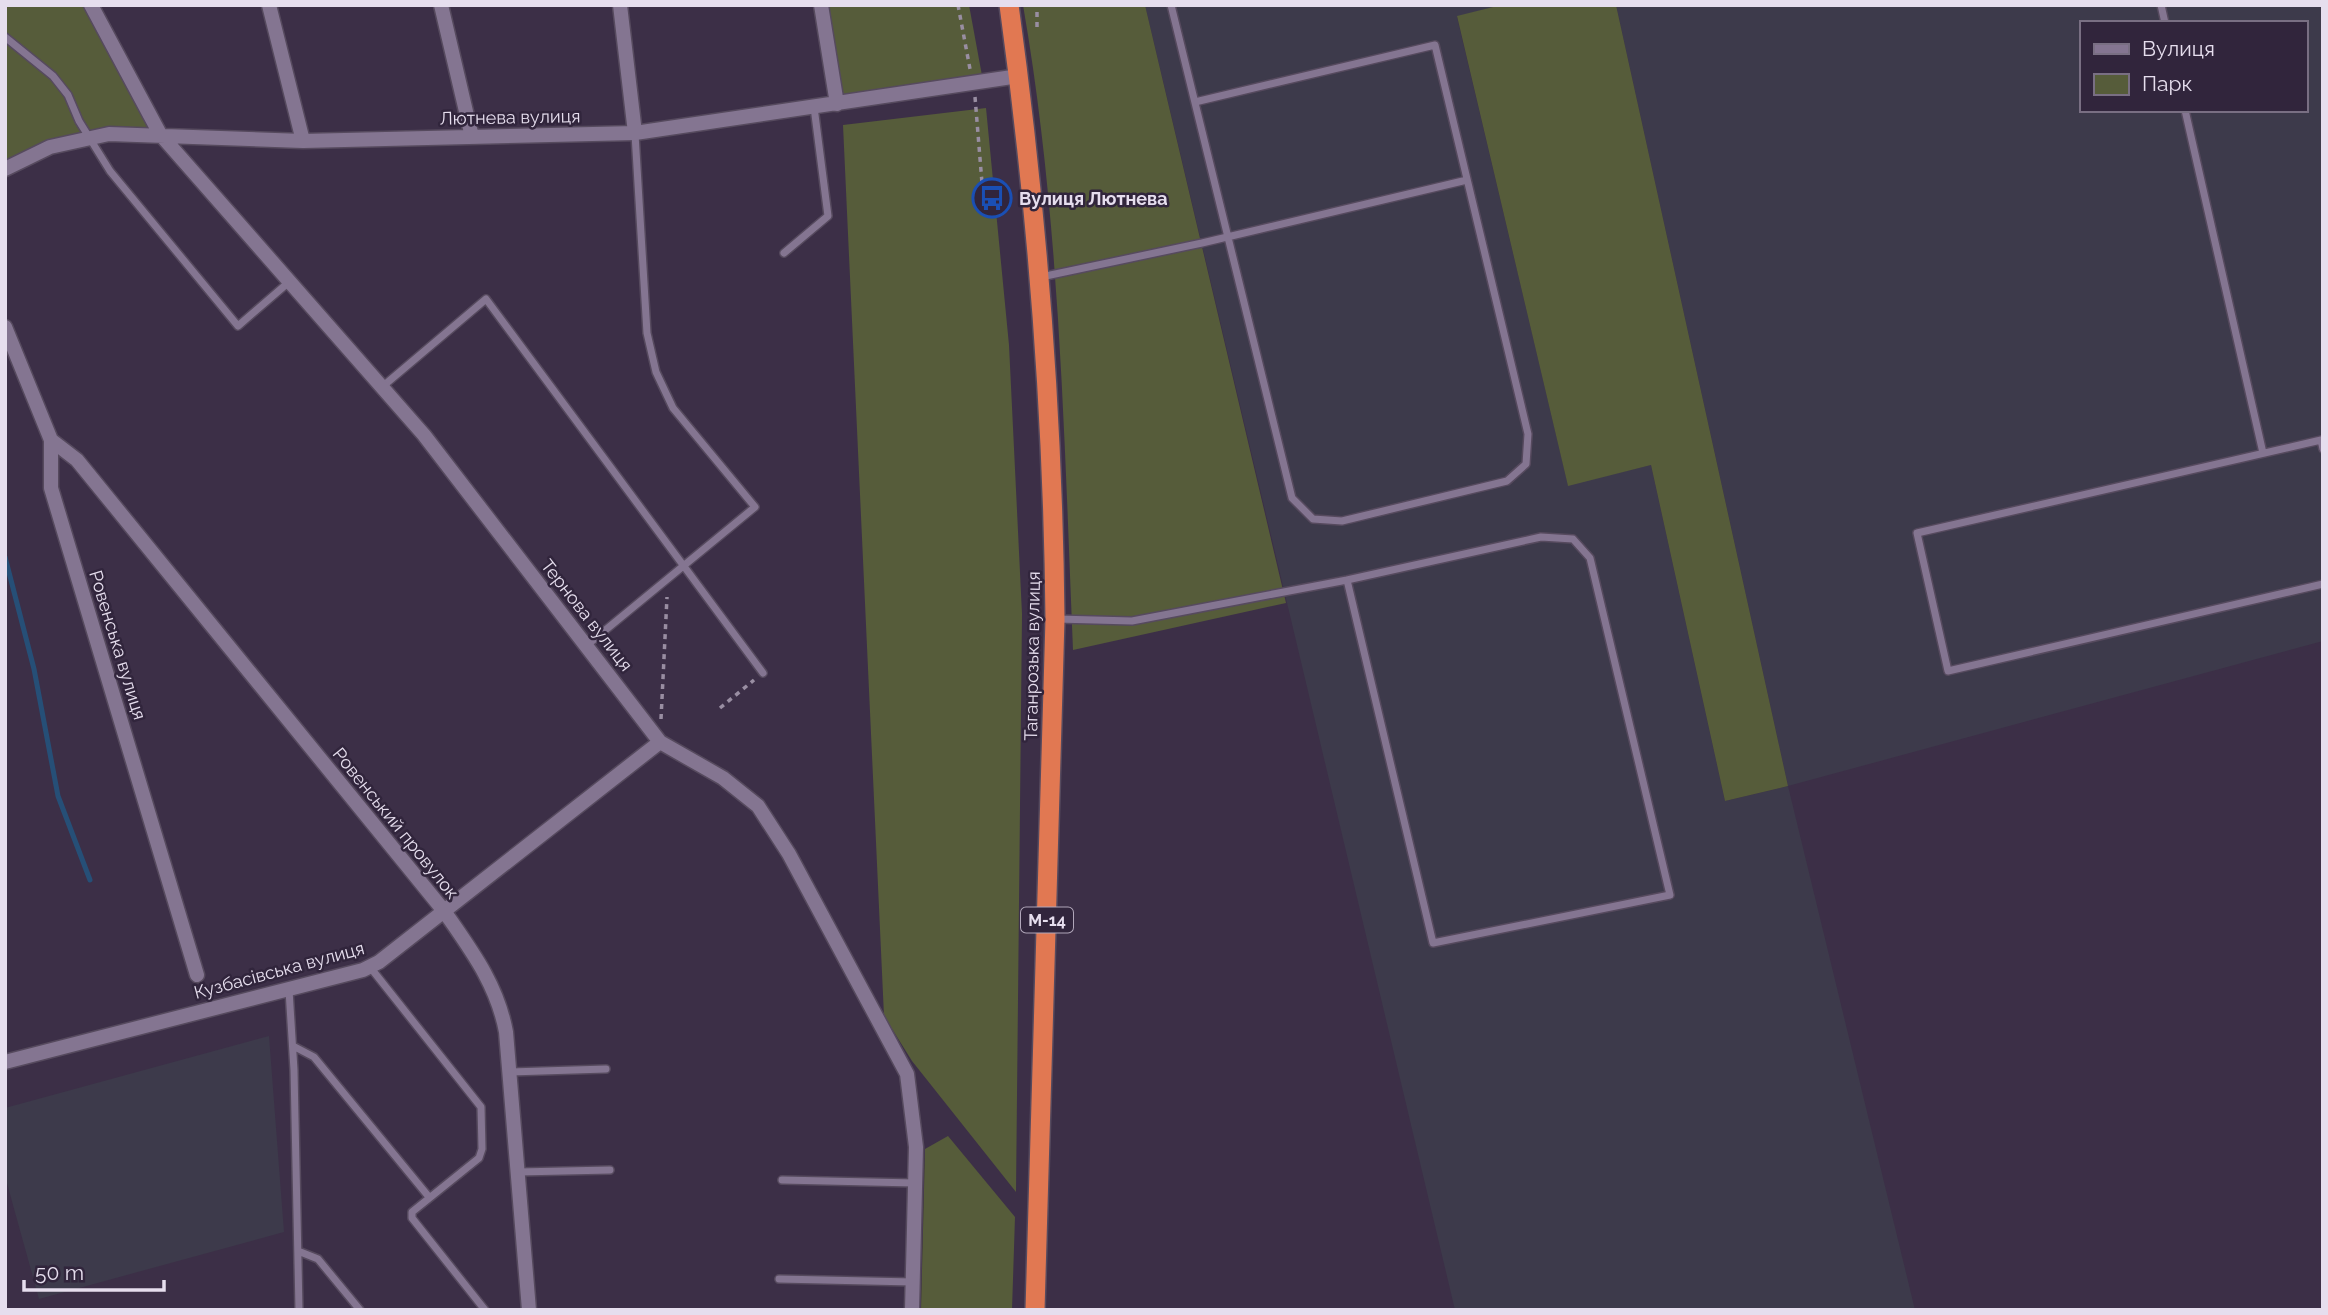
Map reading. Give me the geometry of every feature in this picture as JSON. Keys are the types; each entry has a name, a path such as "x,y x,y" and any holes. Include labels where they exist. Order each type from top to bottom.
{"highway":[{"name":"Таганрозька вулиця","path":"1009,5 1019,76 1039,278 1052,459 1055,619 1035,1310"}],"street":[{"name":"Тернова вулиця","path":"91,5 160,134 424,435 660,742 723,778 758,806 789,854 906,1074 916,1147 912,1310"},
{"path":"269,5 303,141"},
{"path":"441,5 472,137"},
{"path":"620,5 635,133"},
{"path":"821,5 837,104"},
{"name":"Лютнева вулиця","path":"5,169 50,147 109,134 303,141 635,133 1019,76"},
{"name":"Ровенська вулиця","path":"5,327 51,440 51,488 197,975"},
{"name":"Ровенський провулок","path":"51,440 77,460 444,911 495,990 506,1032 529,1310"},
{"name":"Кузбасівська вулиця","path":"5,1062 370,967 660,742"}],"lane":[{"path":"1171,5 1292,498 1314,519 1342,521 1507,481 1526,464 1528,434 1435,45 1195,102"},
{"path":"5,37 53,76 68,95 79,121 110,171 238,326 289,282"},
{"path":"784,253 828,216 814,107"},
{"path":"2185,112 2263,453"},
{"path":"586,646 755,507 673,408 656,372 647,333 635,133"},
{"path":"1039,278 1228,237 1467,180"},
{"path":"382,387 486,299 763,673"},
{"path":"2323,449 2321,440 1917,533 1948,671 2323,584"},
{"path":"1055,619 1132,621 1347,580 1541,537 1573,539 1590,558 1670,895 1433,943 1347,580"},
{"path":"370,967 481,1107 482,1149 479,1158 415,1208 412,1218 485,1310"},
{"path":"289,989 293,1046 299,1310"},
{"path":"293,1046 314,1057 429,1196"},
{"path":"510,1072 606,1069"},
{"path":"518,1172 610,1170"},
{"path":"782,1180 915,1183"},
{"path":"298,1251 318,1259 360,1310"},
{"path":"779,1279 913,1282"}],"path":[{"path":"958,5 973,83 982,183 996,184 1000,212"},
{"path":"1037,5 1037,27"},
{"path":"660,742 667,579"},
{"path":"720,708 763,673"}],"shaded area":[{"path":"1145,5 1501,5 1457,17 1568,485 1651,465 1725,801 1788,786 1915,1310 1455,1310"},
{"path":"1616,5 2323,5 2323,641 1788,786"},
{"path":"269,1036 284,1232 39,1299 5,1176 5,1108"}],"green space":[{"path":"5,5 83,5 154,137 48,140 5,161"},
{"path":"825,5 969,5 983,81 840,99"},
{"path":"1023,5 1145,5 1286,603 1073,650 1053,246"},
{"path":"1501,5 1616,5 1788,786 1725,801 1651,465 1568,486 1457,16"},
{"path":"986,108 1009,345 1022,614 1016,1192 912,1061 884,1016 843,125"},
{"path":"948,1136 1015,1217 1012,1310 921,1310 925,1149"}],"waterway":[{"path":"5,557 34,669 58,796 90,880"}],"place":[{"name":"Вулиця Лютнева","path":"992,198"}]}
